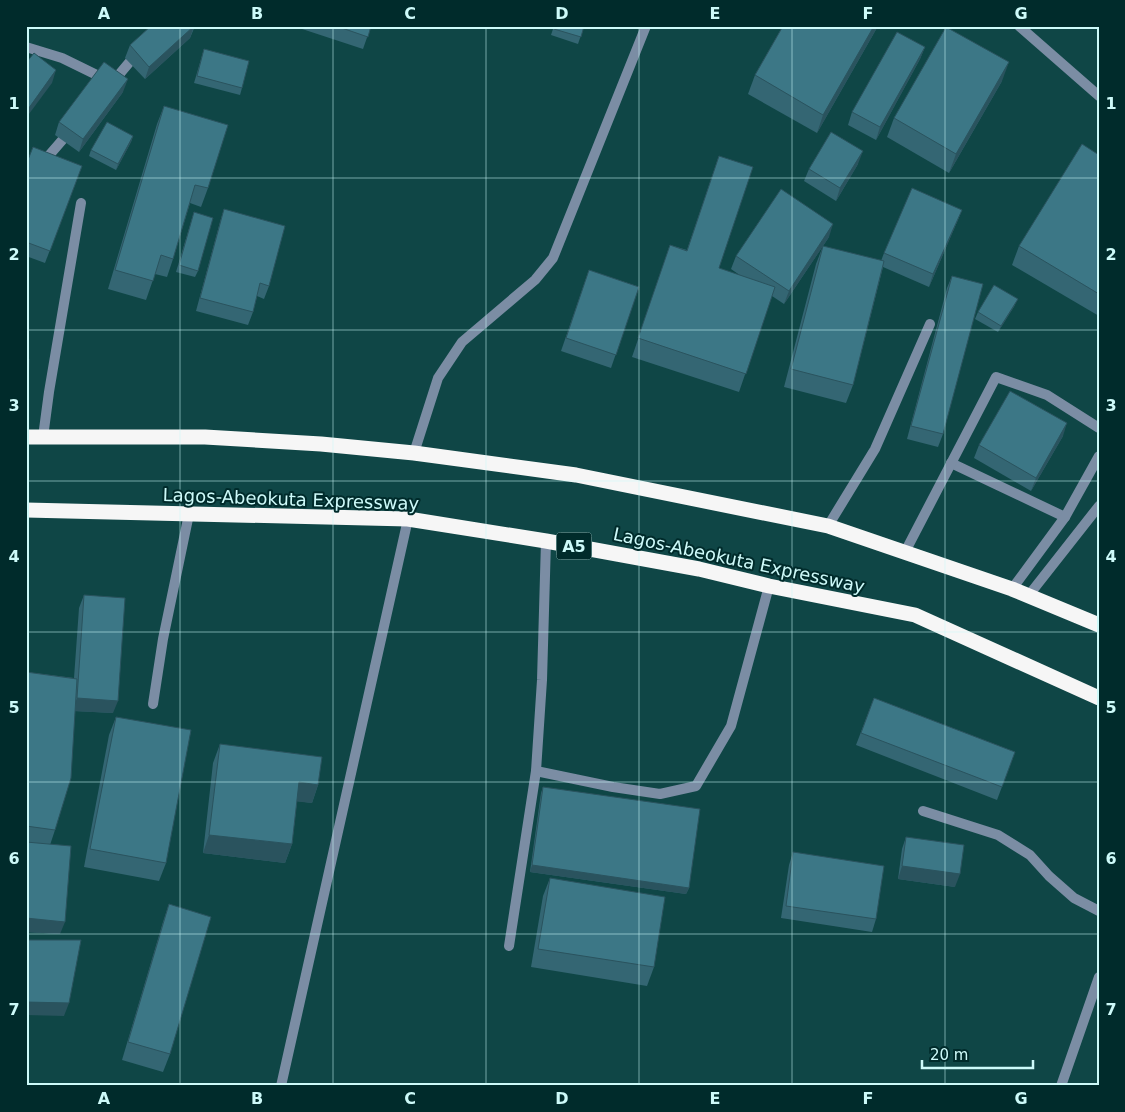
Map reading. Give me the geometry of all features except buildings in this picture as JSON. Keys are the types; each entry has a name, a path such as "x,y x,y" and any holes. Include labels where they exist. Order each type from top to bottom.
{"highway":[{"path":"26,437 205,437 321,444 414,453 576,475 828,526 1029,595 1099,625"},
{"name":"Lagos-Abeokuta Expressway","path":"26,510 408,519 546,541 699,568 769,586 915,615 1099,698"}],"street":[{"path":"414,453 438,378 462,342 535,280 553,258 646,26"},
{"path":"1019,26 1099,96"},
{"path":"26,47 62,58 110,86 144,47"},
{"path":"26,182 76,125"},
{"path":"43,437 81,203"},
{"path":"828,526 875,449 930,324"},
{"path":"906,552 996,377 1047,395 1099,428"},
{"path":"1012,589 1065,517 1099,456"},
{"path":"951,463 1065,517"},
{"path":"1029,595 1099,506"},
{"path":"153,704 163,639 189,514"},
{"path":"281,1086 408,519"},
{"path":"509,946 536,771 542,680 546,541"},
{"path":"536,771 613,787 660,794 696,786 731,726 769,586"},
{"path":"923,811 998,835 1030,856 1074,898 1099,911"},
{"path":"1061,1086 1099,977"}]}
